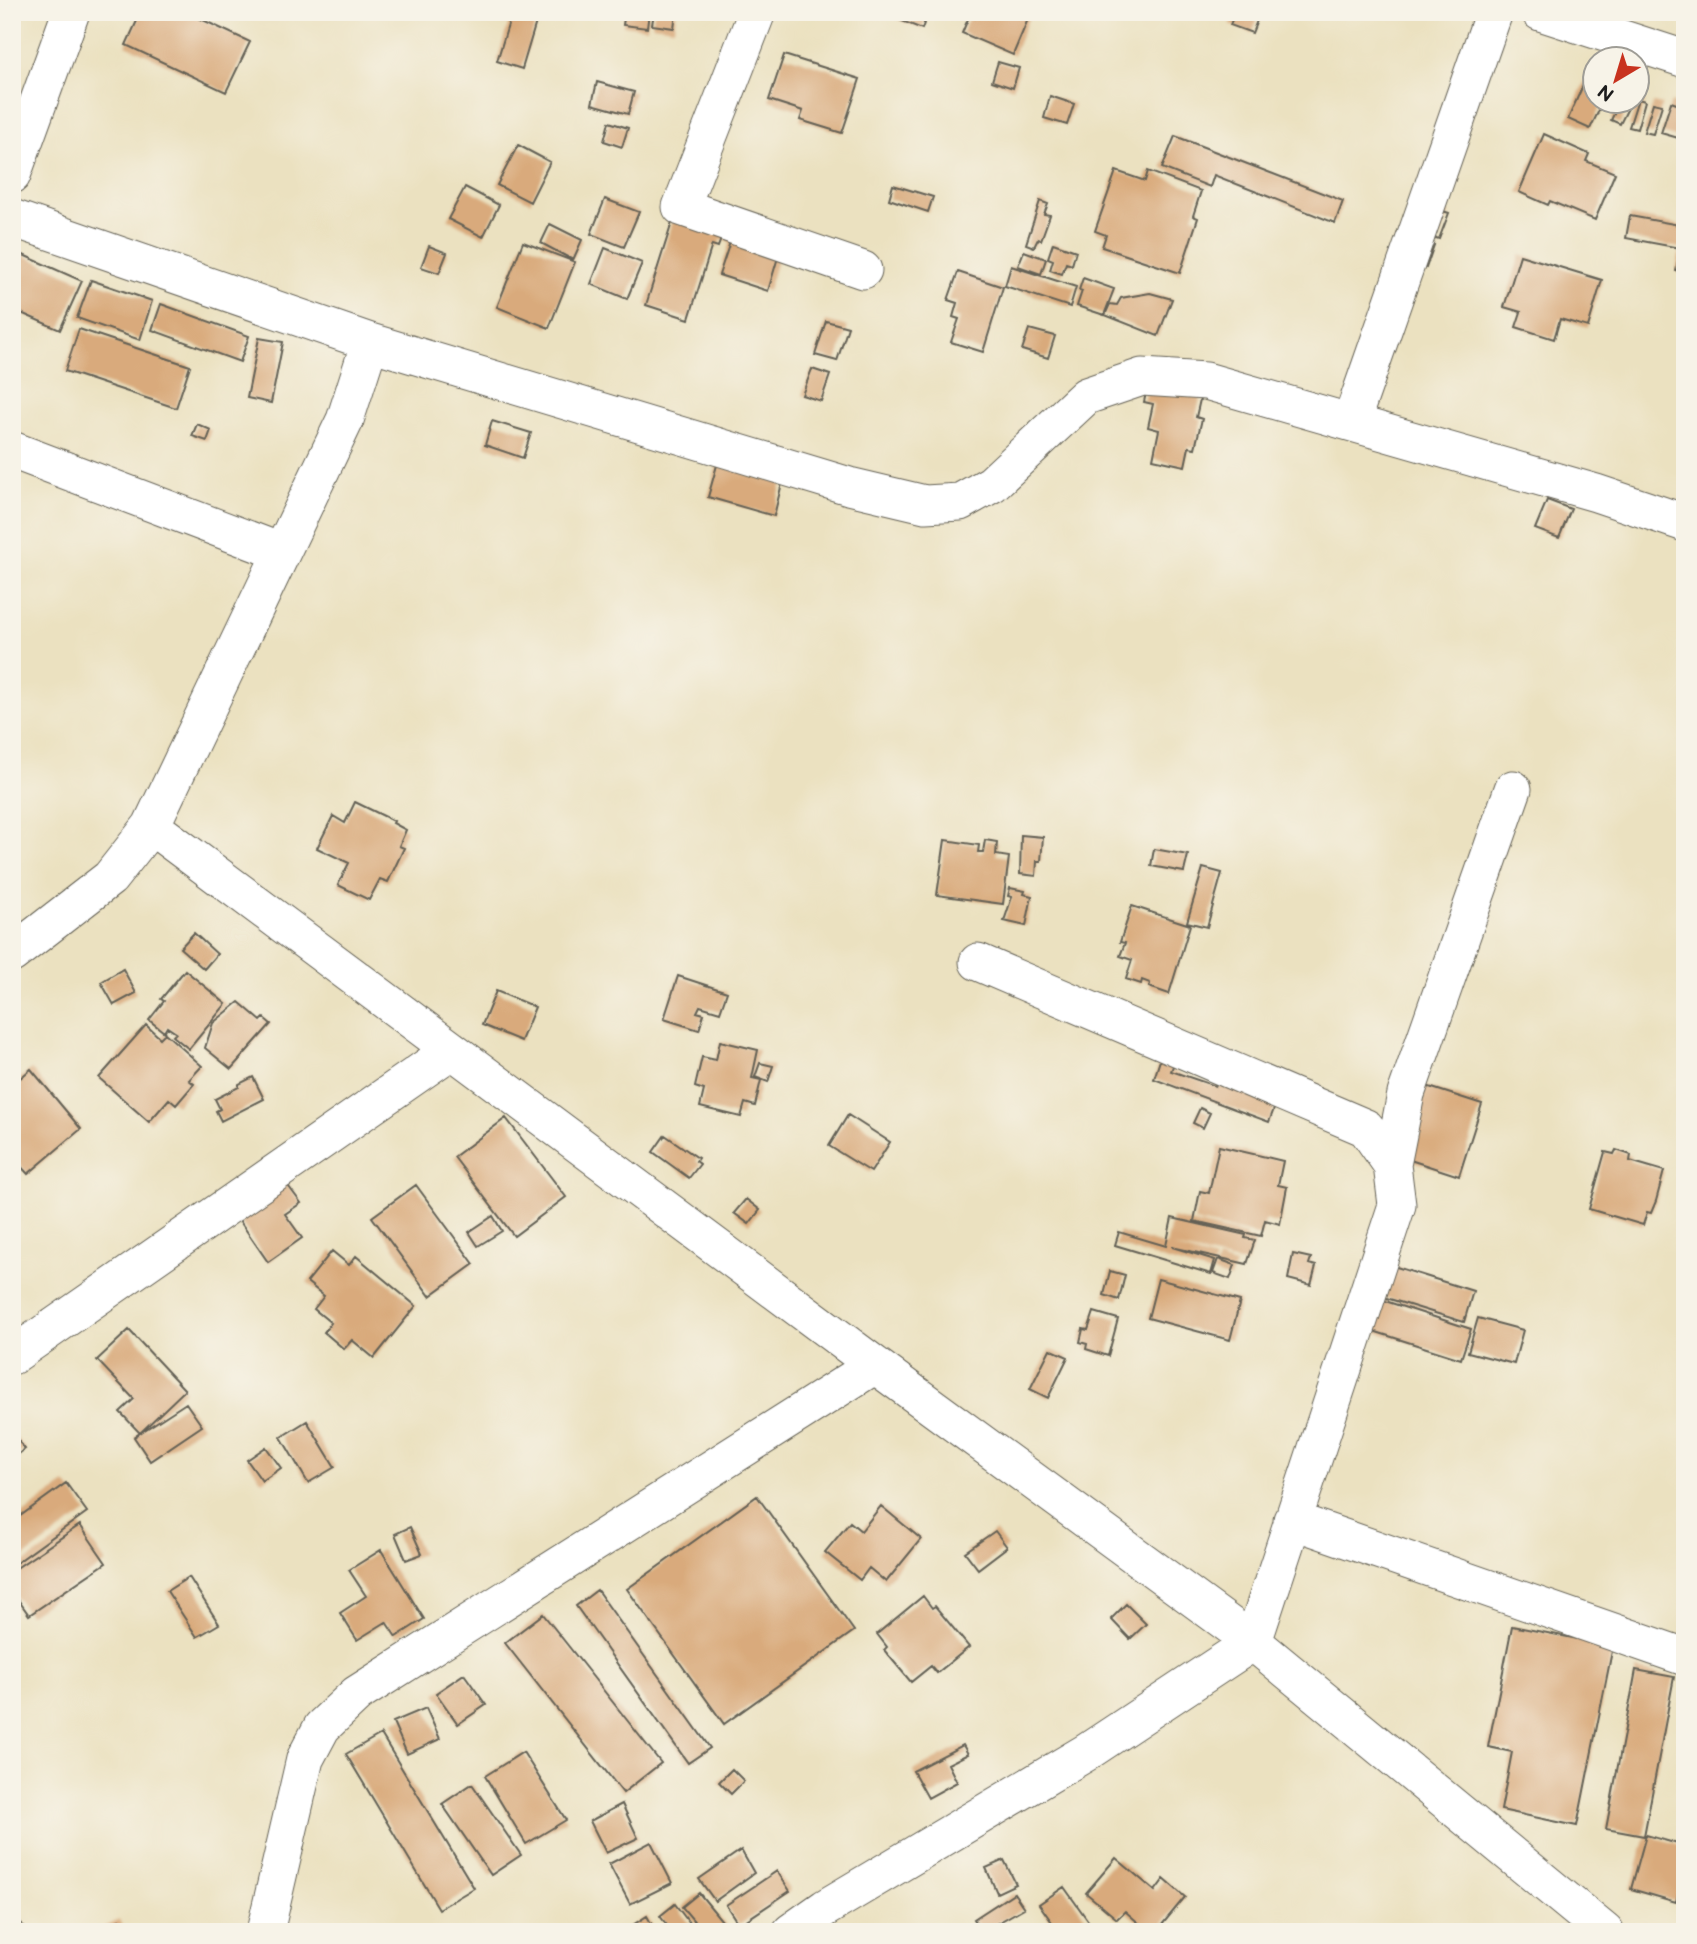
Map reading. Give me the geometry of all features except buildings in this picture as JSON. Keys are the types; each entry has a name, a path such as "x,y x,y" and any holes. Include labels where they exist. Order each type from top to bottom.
{"street":[{"path":"12,175 71,12"},
{"path":"757,12 681,207 863,270"},
{"path":"1351,422 1494,12"},
{"path":"1540,12 1685,59"},
{"path":"12,218 370,342 849,486 925,504 960,502 992,484 1086,396 1142,377 1206,381 1596,493 1685,523"},
{"path":"12,954 110,878 151,826 345,420 370,342"},
{"path":"12,450 281,552"},
{"path":"791,1932 1087,1752 1253,1642 1397,1205 1392,1165 1406,1094 1513,789"},
{"path":"151,826 875,1365 1253,1642 1605,1932"},
{"path":"978,962 1366,1128 1392,1165"},
{"path":"12,1356 452,1049"},
{"path":"265,1932 305,1759 322,1727 357,1694 875,1365"},
{"path":"1292,1520 1685,1657"}]}
